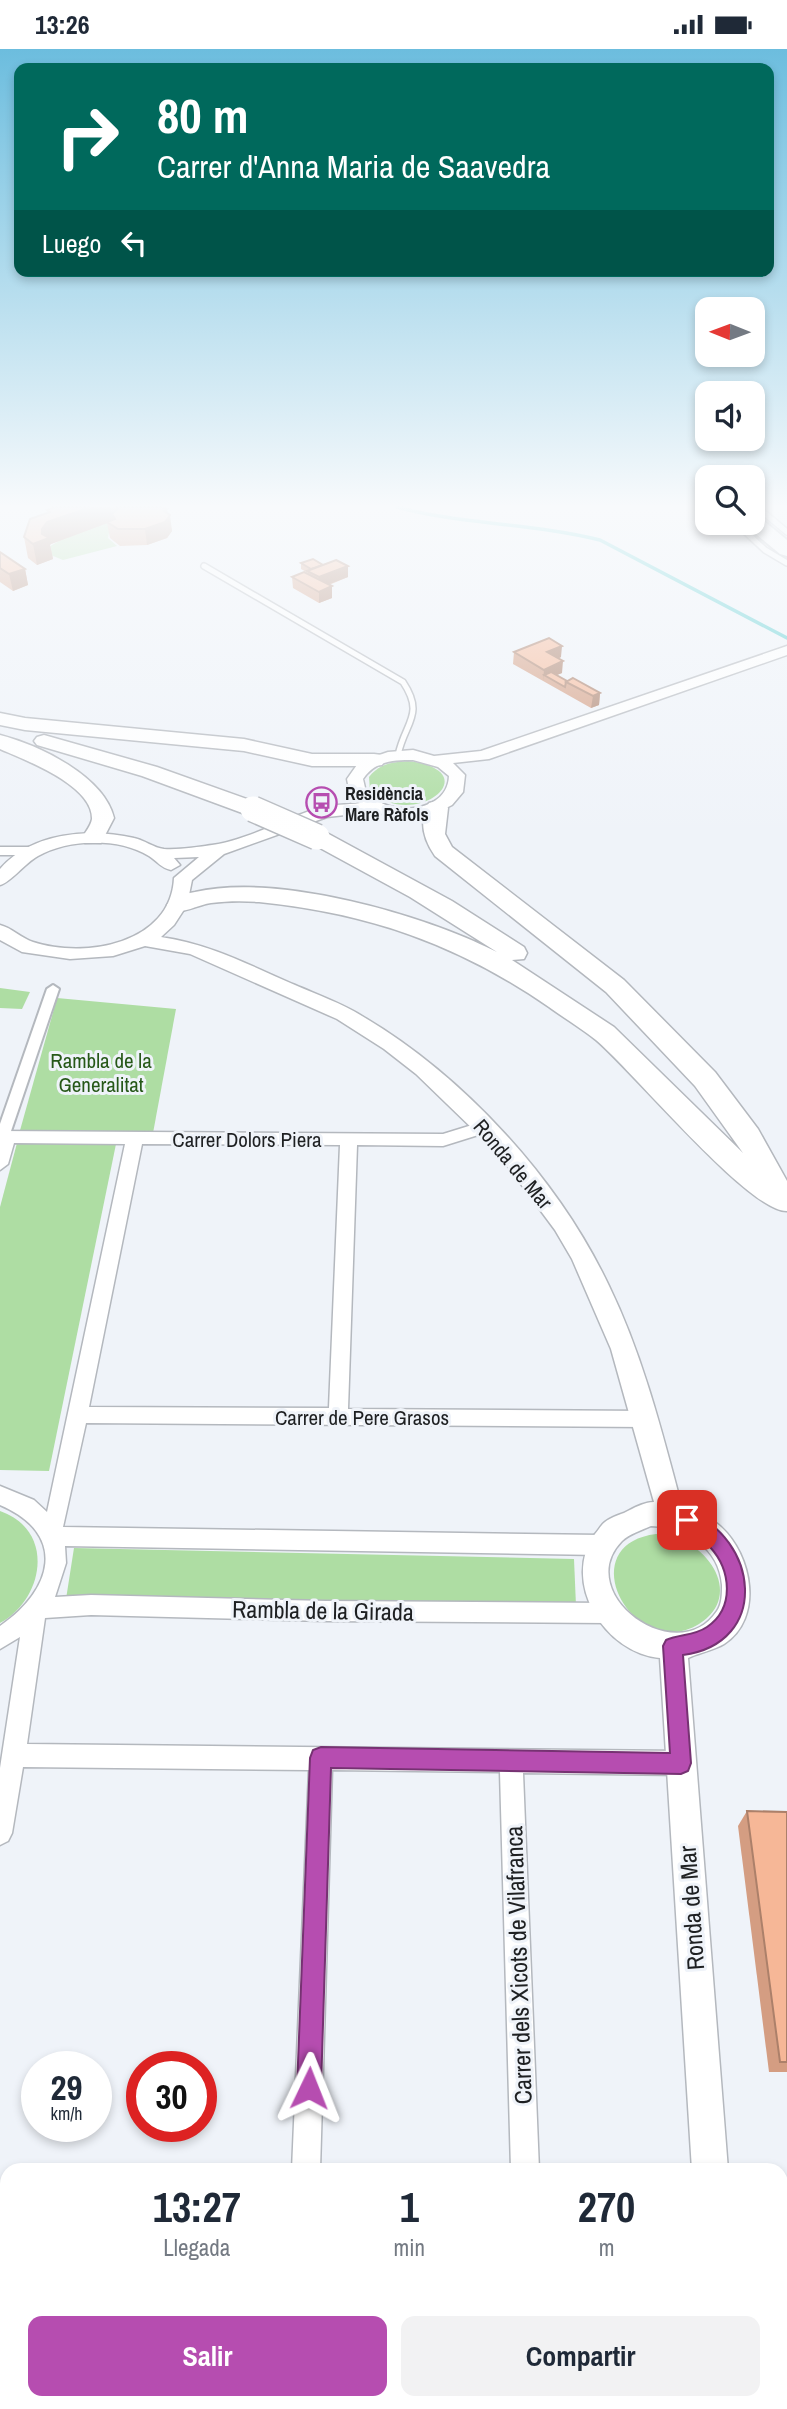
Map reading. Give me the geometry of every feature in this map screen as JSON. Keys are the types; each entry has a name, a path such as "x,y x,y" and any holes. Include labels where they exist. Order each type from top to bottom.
{"highway":[{"path":"0,719 25,724 244,745 312,760 374,760"},
{"path":"0,729 104,756 193,785 253,809 317,837 403,882 458,915 544,973 654,1065 786,1203"},
{"path":"0,741 79,781 93,795 103,816 103,822 93,838"},
{"path":"437,808 435,834 443,851 615,986 705,1079 748,1136 786,1203"},
{"path":"175,912 210,894 248,893 363,912 441,933 483,953 524,976 609,1037 730,1158 786,1203"}],"street":[{"path":"324,812 354,785 358,772 374,760 398,755 436,760 483,756 787,650"},
{"path":"457,778 483,756"},
{"path":"162,854 218,850 324,812 374,807 402,813 437,808 456,793 459,784 450,768 436,760"},
{"path":"354,785 358,794 374,807"},
{"path":"1,875 37,851 73,840 93,838 125,839 153,848 162,854 183,878"},
{"path":"1,933 40,950 63,953 88,954 145,940 175,912 183,878 218,850"},
{"path":"0,851 37,851"},
{"name":"Ronda de Mar","path":"175,912 196,950"},
{"name":"Ronda de Mar","path":"145,940 196,950 358,1022 408,1057 485,1127 522,1168 581,1253 624,1351 646,1419 671,1515"},
{"path":"0,1164 3,1137 53,989"},
{"name":"Carrer Dolors Piera","path":"3,1137 443,1140 485,1127"},
{"path":"52,1533 135,1138"},
{"path":"338,1417 349,1140"},
{"name":"Carrer de Pere Grasos","path":"78,1415 646,1419"},
{"path":"0,1495 20,1500 38,1513 52,1533 56,1553 50,1589 36,1610 13,1633 0,1639"},
{"path":"649,1514 671,1515 702,1527 715,1538 729,1556 736,1577 736,1598 730,1618 715,1633 696,1643 673,1646 654,1644 636,1637 621,1626 598,1596 594,1579 594,1561 600,1545 612,1529 629,1519 649,1514"},
{"path":"52,1533 600,1545"},
{"name":"Rambla de la Girada","path":"36,1610 91,1605 326,1611 608,1612"},
{"path":"0,1833 36,1610"},
{"name":"Ronda de Mar","path":"673,1646 710,2163"},
{"path":"14,1755 681,1763"},
{"path":"306,2163 321,1758"},
{"name":"Carrer dels Xicots de Vilafranca","path":"511,1761 525,2163"}],"lane":[{"path":"292,617 403,682 416,702 416,709 398,755"}],"green space":[{"path":"408,761 432,767 443,776 444,786 437,795 423,802 406,805 388,802 370,791 369,777 377,769 391,763"},
{"path":"0,988 30,992 22,1009 0,1008"},
{"name":"Rambla de la Generalitat","path":"57,998 176,1009 153,1133 19,1134"},
{"name":"Rambla de la Generalitat","path":"17,1143 116,1144 49,1471 0,1470 0,1207"},
{"path":"0,1511 18,1520 30,1533 36,1548 38,1565 27,1598 15,1612 0,1623"},
{"path":"656,1534 674,1537 690,1544 704,1555 714,1569 719,1583 719,1598 713,1612 699,1624 675,1632 653,1628 634,1616 620,1598 614,1578 617,1558 630,1543"},
{"path":"74,1548 574,1559 576,1606 66,1599"}],"building":[{"path":"549,638 562,646 547,652 563,661 544,670 514,652"},
{"path":"551,672 567,681 565,687 544,675"},
{"path":"573,678 600,693 593,696 566,682"},
{"path":"747,1811 787,1812 787,2062 780,2062"}],"waterway":[{"path":"747,617 787,638"}],"place":[{"name":"Residència Mare Ràfols","path":"322,803"}],"route":[{"path":"309,2088 321,1758 681,1763 673,1646 696,1643 715,1633 730,1618 736,1598 736,1577 729,1556 715,1538 702,1527 687,1520"}]}
